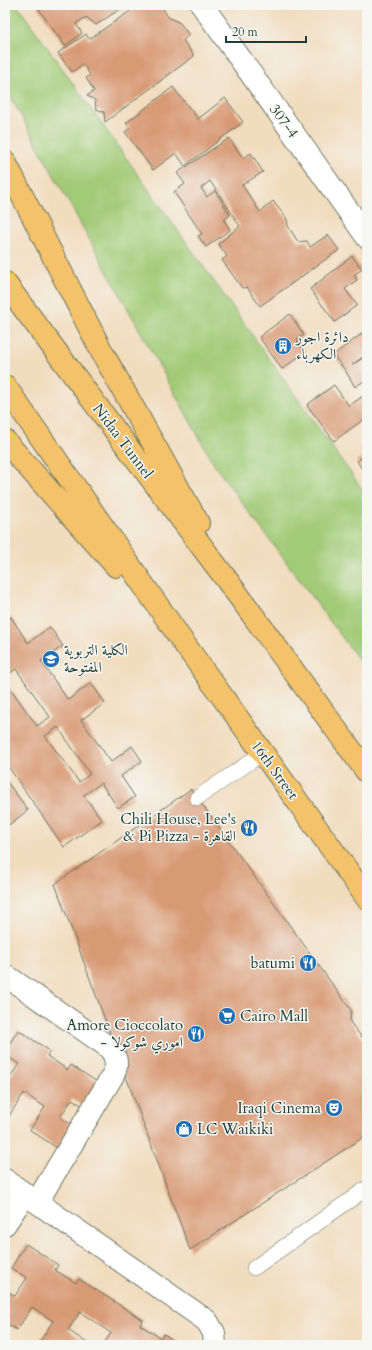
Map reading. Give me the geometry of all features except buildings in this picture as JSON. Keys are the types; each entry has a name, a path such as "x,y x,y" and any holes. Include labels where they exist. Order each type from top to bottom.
{"main road":[{"path":"5,162 103,354 241,600 367,772"},
{"name":"Nidaa Tunnel","path":"5,283 241,600"},
{"path":"5,386 183,642"},
{"path":"5,441 183,642"},
{"name":"16th Street","path":"183,642 367,898"}],"street":[{"name":"307-4","path":"202,5 367,237"},
{"path":"5,975 106,1046 112,1051 116,1060 116,1070 113,1075 31,1198 5,1224"},
{"path":"5,1180 207,1321 214,1334 214,1345"}],"lane":[{"path":"198,798 263,753"},
{"path":"254,1268 367,1188"}],"green space":[{"path":"5,5 17,5 367,496 367,671 215,466 5,87"}],"place":[{"name":"دائرة اجور الكهرباء","path":"283,346"},
{"name":"الكلية التربوية المفتوحة","path":"51,659"},
{"name":"Chili House, Lee's & Pi Pizza - القاهرة","path":"249,828"},
{"name":"batumi","path":"308,963"},
{"name":"Cairo Mall","path":"227,1016"},
{"name":"Amore Cioccolato - اموري شوكولا","path":"196,1034"},
{"name":"Iraqi Cinema","path":"334,1108"},
{"name":"LC Waikiki","path":"184,1129"}]}
